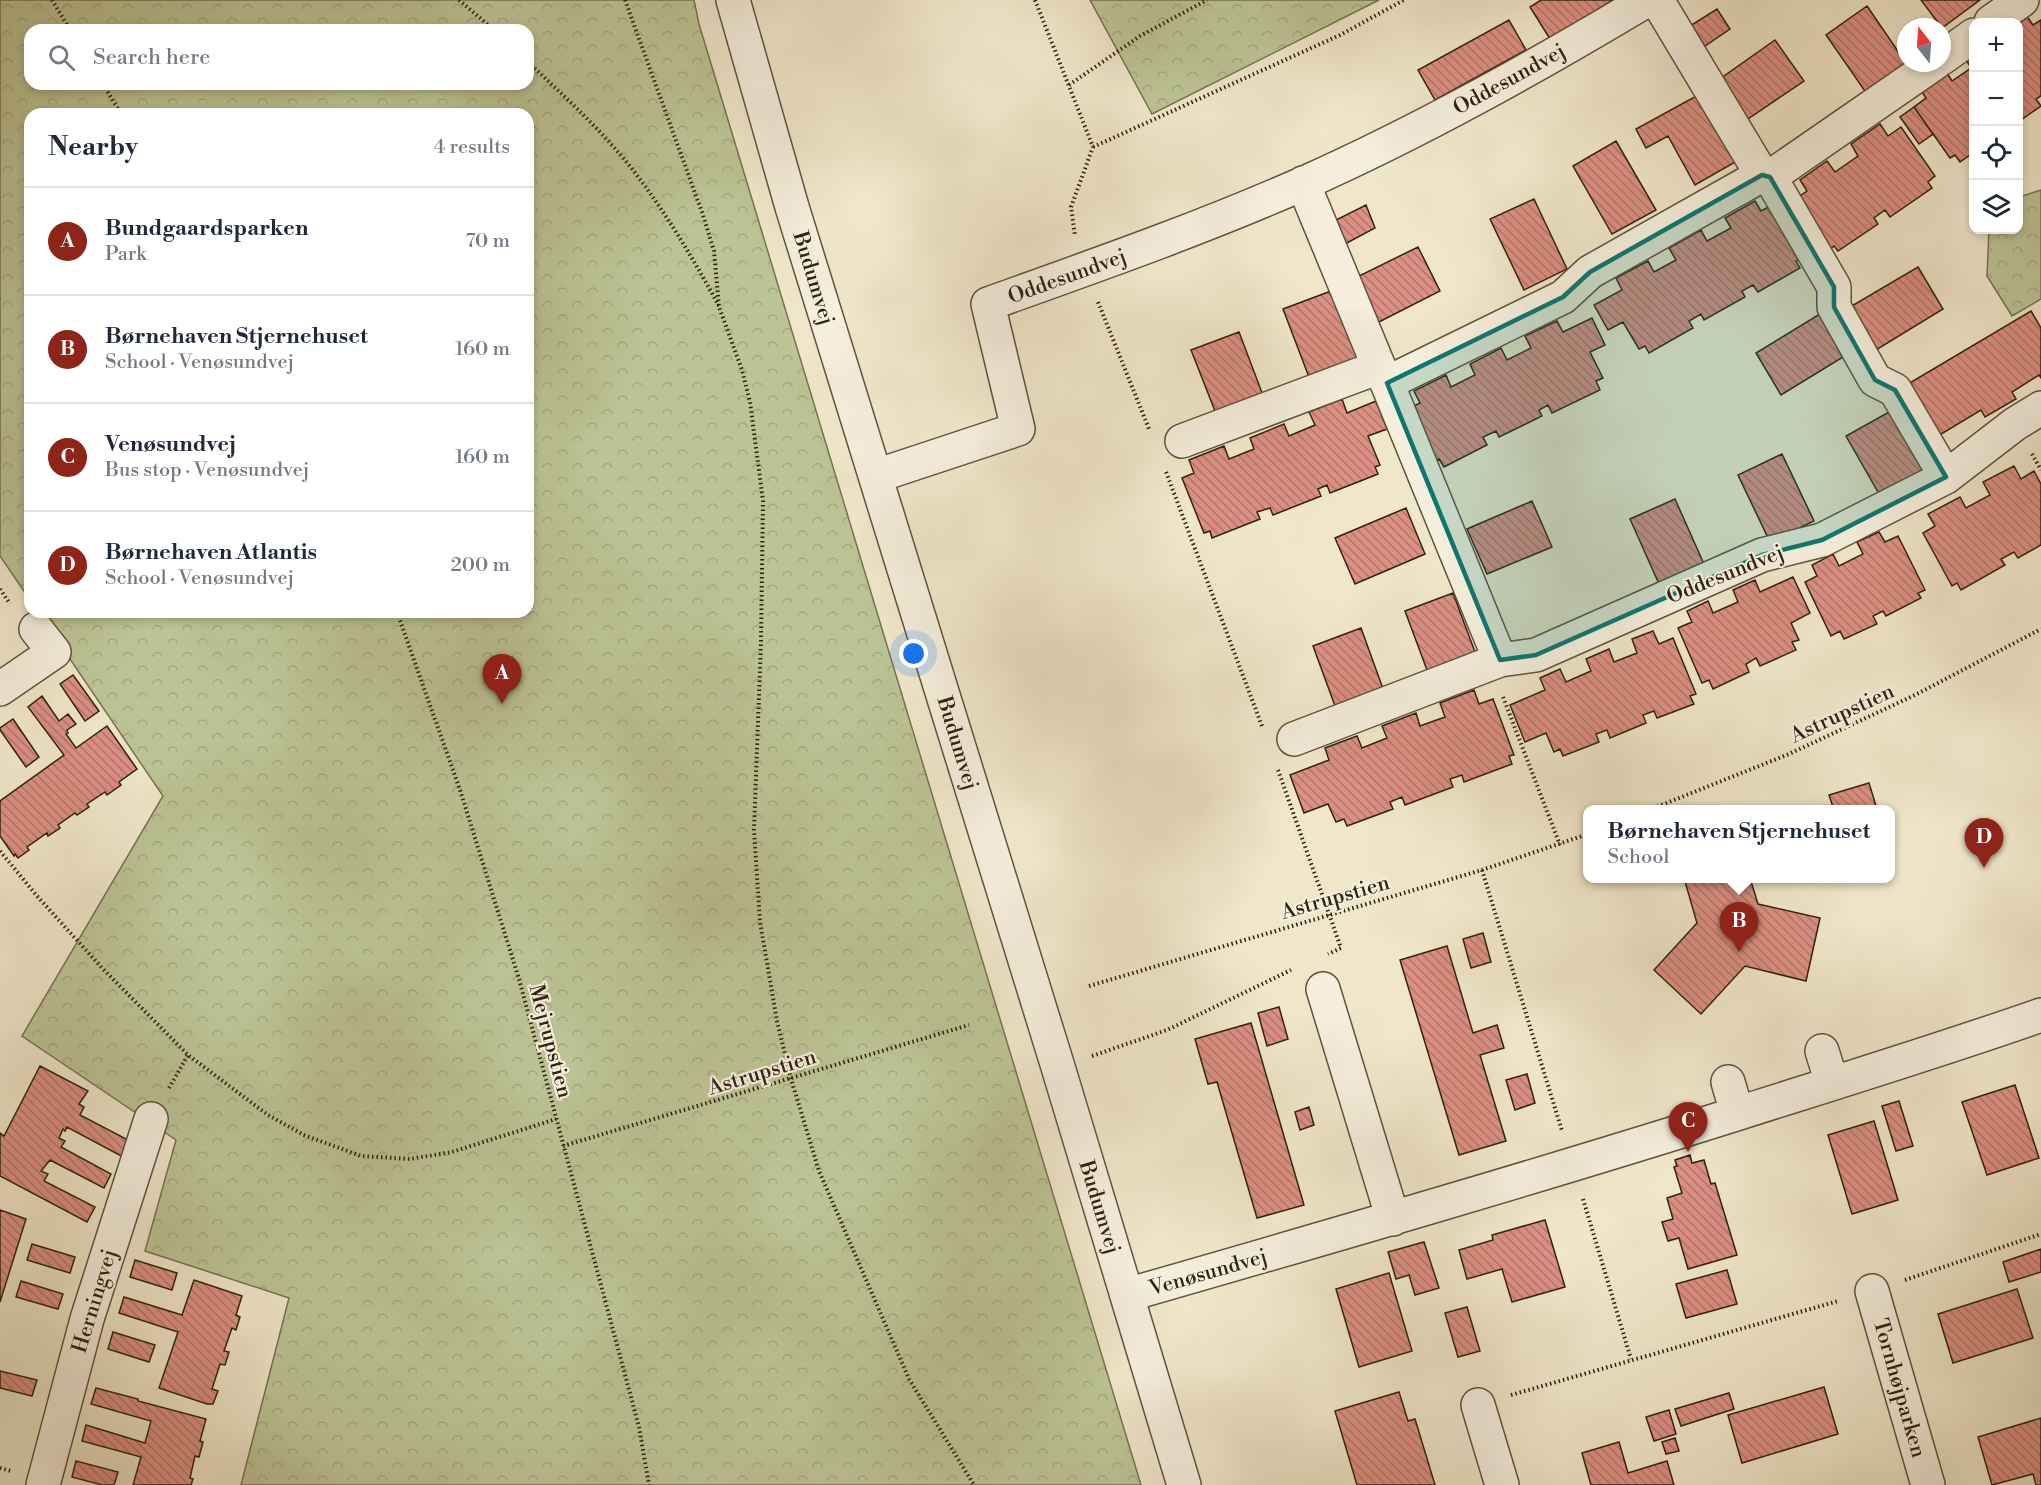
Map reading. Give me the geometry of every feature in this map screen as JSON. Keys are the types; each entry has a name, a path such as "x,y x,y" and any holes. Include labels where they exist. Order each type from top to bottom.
{"street":[{"name":"Budumvej","path":"733,0 792,207 1058,1067 1184,1485"},
{"name":"Oddesundvej","path":"876,476 1018,429 988,304 1175,236 1304,183 1444,115 1556,54 1647,0"},
{"path":"1657,0 1834,287 1834,307 1875,380 1895,390 1946,477"},
{"path":"1997,18 2022,0"},
{"path":"1951,52 1969,39"},
{"path":"1182,441 1383,375 1563,297 1590,272 1766,176 1922,72"},
{"path":"1304,183 1383,375 1495,662"},
{"name":"Oddesundvej","path":"1294,739 1495,662 1536,655 1762,555 1822,540 1946,477 2015,424 2041,408"},
{"path":"0,689 54,652 36,629"},
{"path":"1322,973 1393,1219"},
{"name":"Venøsundvej","path":"1127,1295 1393,1219 1573,1164 1970,1040 2041,1015"},
{"path":"1822,1051 1832,1083"},
{"path":"1728,1082 1737,1113"},
{"name":"Herningvej","path":"43,1485 87,1319 151,1119"},
{"name":"Tornhøjparken","path":"1872,1291 1928,1485"},
{"path":"1478,1405 1502,1485"}],"path":[{"path":"52,0 66,24"},
{"path":"459,0 487,24"},
{"path":"625,0 714,250 719,307"},
{"path":"1069,85 1140,36 1207,0"},
{"path":"1093,147 1340,35 1404,0"},
{"path":"534,68 591,122 639,177 694,261 719,307 742,370 750,402 763,501 761,641 754,830 760,922 777,1021 791,1079 819,1172 909,1379 974,1485"},
{"path":"107,90 117,108"},
{"name":"Mejrupstien","path":"399,618 460,790 519,980 639,1427 649,1485"},
{"name":"Astrupstien","path":"1662,805 1789,754 1915,695 2041,629"},
{"path":"1495,662 1560,845"},
{"name":"Astrupstien","path":"1089,986 1482,870 1583,836"},
{"path":"0,851 37,896 104,969 188,1055 268,1115 304,1135 361,1156 410,1159 452,1152 556,1119"},
{"path":"1482,870 1631,1359"},
{"path":"1322,973 1341,948 1329,914"},
{"path":"1058,1067 1167,1030 1292,970"},
{"name":"Astrupstien","path":"563,1146 969,1025"},
{"path":"1478,1405 1872,1291 2041,1234"}],"highlighted area":[{"path":"1762,175 1770,177 1834,287 1834,307 1875,380 1895,390 1946,477 1822,540 1762,555 1536,655 1500,660 1387,383 1563,297 1590,272"}],"green space":[{"path":"0,0 694,0 699,24 1141,1485 241,1485 289,1298 145,1251 176,1140 22,1036 163,796 42,618 534,618 534,108 24,108 24,591 0,556"},
{"path":"1090,0 1379,0 1152,114"},
{"path":"2041,190 2041,299 2012,316 1987,276 1989,234 2023,234 2023,196"}],"building":[{"path":"1541,0 1613,0 1550,39 1530,7"},
{"path":"1921,0 1980,0 1951,21 1951,18 1934,18"},
{"path":"1867,6 1897,50 1897,70 1867,94 1826,35"},
{"path":"1717,9 1730,29 1705,46 1690,26"},
{"path":"2026,15 2033,25 2041,20 2041,96 2036,99 2041,106 2023,119 2023,18"},
{"path":"1509,20 1526,50 1435,100 1418,70"},
{"path":"1775,40 1804,81 1745,121 1717,81"},
{"path":"1969,69 1969,156 1960,162 1955,155 1950,158 1914,107 1926,98 1920,89 1945,72 1952,81"},
{"path":"1700,94 1737,161 1695,185 1668,136 1646,148 1636,129"},
{"path":"1914,107 1933,134 1919,144 1900,117"},
{"path":"1880,124 1888,136 1901,127 1935,176 1928,182 1932,188 1890,217 1885,210 1874,218 1878,224 1838,251 1834,246 1830,249 1795,199 1807,191 1800,180 1827,161 1835,172 1858,156 1851,144"},
{"path":"1616,141 1656,210 1612,234 1573,166"},
{"path":"1534,199 1567,269 1524,290 1490,219"},
{"path":"1755,201 1761,211 1776,203 1805,256 1796,261 1800,268 1758,292 1753,285 1742,291 1745,297 1704,320 1701,314 1689,321 1693,328 1649,353 1645,346 1639,349 1623,322 1608,330 1594,305 1622,290 1616,278 1648,261 1654,272 1676,260 1669,248 1701,230 1707,241 1731,228 1725,218"},
{"path":"1366,205 1375,228 1345,244 1332,222"},
{"path":"1418,247 1440,291 1377,323 1355,278"},
{"path":"1918,267 1943,309 1876,350 1850,307"},
{"path":"1331,291 1360,366 1312,385 1283,309"},
{"path":"2031,311 2041,328 2041,378 2039,375 2012,392 2016,399 1985,417 1981,410 1938,436 1908,384"},
{"path":"1823,312 1848,354 1781,395 1756,353"},
{"path":"1592,318 1605,345 1590,352 1603,378 1596,381 1600,390 1552,413 1548,405 1539,410 1542,416 1499,437 1496,431 1483,437 1487,445 1444,467 1439,459 1432,463 1406,410 1420,403 1414,391 1446,375 1451,387 1475,375 1470,364 1501,348 1507,360 1531,348 1525,336 1557,321 1563,332"},
{"path":"1239,332 1264,398 1217,416 1191,350"},
{"path":"1342,399 1347,413 1376,401 1387,429 1368,436 1380,465 1375,467 1378,474 1330,493 1327,485 1318,489 1321,496 1273,515 1270,508 1257,512 1260,519 1212,538 1210,531 1204,533 1182,478 1194,473 1189,460 1224,446 1229,459 1254,449 1250,438 1284,424 1289,436 1315,425 1309,412"},
{"path":"1889,412 1925,474 1882,499 1846,436"},
{"path":"1782,454 1814,521 1770,542 1738,475"},
{"path":"2014,466 2021,479 2034,471 2041,484 2041,545 2018,558 2014,552 2001,559 2005,565 1961,590 1957,583 1952,586 1923,533 1935,526 1928,514 1960,497 1966,508 1990,495 1983,482"},
{"path":"1675,499 1704,564 1659,584 1630,519"},
{"path":"1532,501 1552,547 1487,574 1467,529"},
{"path":"1406,508 1425,554 1355,584 1335,538"},
{"path":"1879,532 1885,542 1898,536 1925,590 1918,593 1921,598 1886,616 1883,611 1873,616 1877,624 1844,639 1840,631 1831,636 1805,582 1817,576 1812,565 1833,554 1839,566 1863,554 1857,542"},
{"path":"1793,577 1810,613 1791,623 1799,640 1792,642 1796,650 1760,666 1756,658 1746,664 1749,672 1713,689 1709,680 1702,683 1678,628 1692,622 1687,611 1708,601 1713,613 1738,602 1733,590 1755,580 1760,592"},
{"path":"1453,593 1478,660 1430,678 1405,611"},
{"path":"1361,628 1386,697 1338,714 1313,646"},
{"path":"1653,631 1659,644 1673,638 1696,694 1690,696 1694,704 1657,718 1654,711 1643,715 1646,723 1610,738 1607,730 1596,734 1599,742 1563,756 1560,749 1554,752 1546,733 1525,742 1510,705 1545,690 1540,678 1560,669 1566,682 1591,671 1586,659 1609,649 1614,662 1637,653 1632,639"},
{"path":"73,675 99,711 85,721 60,684"},
{"path":"1474,690 1479,704 1493,699 1514,755 1509,756 1512,764 1464,782 1462,775 1450,779 1453,787 1405,805 1402,797 1390,802 1393,809 1347,826 1344,819 1336,822 1328,804 1304,813 1290,775 1329,760 1325,748 1357,736 1362,748 1387,738 1382,726 1416,713 1420,726 1445,717 1440,703"},
{"path":"42,696 59,721 68,714 76,724 67,730 66,734 76,748 107,726 137,769 119,782 121,785 107,795 105,792 87,804 89,807 77,815 75,813 58,825 60,828 48,836 47,833 27,847 29,850 18,858 15,854 14,856 0,836 0,801 64,755 28,707"},
{"path":"13,719 39,757 26,767 0,730"},
{"path":"1869,783 1876,805 1832,805 1829,795"},
{"path":"1685,883 1752,883 1758,904 1820,918 1806,981 1745,966 1701,1014 1654,970 1697,923"},
{"path":"1483,933 1491,962 1471,968 1463,939"},
{"path":"1447,946 1473,1033 1497,1025 1504,1048 1480,1055 1506,1141 1459,1155 1400,960"},
{"path":"1279,1007 1288,1039 1267,1046 1258,1013"},
{"path":"1251,1023 1304,1205 1257,1218 1217,1082 1208,1084 1195,1039"},
{"path":"40,1066 88,1091 79,1104 84,1107 80,1115 130,1141 123,1157 67,1127 65,1131 63,1129 59,1138 65,1141 61,1147 111,1174 104,1188 50,1160 41,1171 48,1174 44,1181 95,1207 87,1222 0,1176 0,1133 4,1136"},
{"path":"1527,1074 1535,1103 1515,1110 1506,1080"},
{"path":"2015,1085 2039,1158 1987,1175 1962,1102"},
{"path":"1899,1101 1913,1146 1896,1151 1882,1106"},
{"path":"1309,1107 1314,1125 1300,1130 1295,1112"},
{"path":"1874,1121 1898,1200 1852,1214 1828,1135"},
{"path":"1690,1155 1692,1163 1704,1160 1711,1184 1715,1183 1737,1255 1688,1269 1679,1238 1668,1241 1662,1222 1673,1219 1667,1198 1682,1193 1674,1167 1677,1166 1675,1160"},
{"path":"0,1210 26,1219 0,1302"},
{"path":"1545,1220 1565,1287 1512,1302 1502,1269 1467,1279 1459,1250 1493,1240 1492,1235"},
{"path":"1424,1242 1439,1288 1415,1295 1409,1275 1396,1279 1388,1252"},
{"path":"32,1244 75,1257 70,1273 27,1260"},
{"path":"2041,1249 2041,1272 2009,1282 2003,1262"},
{"path":"135,1260 177,1273 172,1290 130,1277"},
{"path":"1727,1270 1737,1304 1686,1318 1676,1284"},
{"path":"1389,1273 1412,1351 1359,1367 1336,1289"},
{"path":"194,1280 242,1296 236,1315 240,1317 236,1330 232,1328 224,1351 229,1352 225,1365 220,1364 212,1389 218,1391 213,1404 159,1388 178,1332 119,1313 124,1297 182,1315"},
{"path":"21,1281 63,1294 58,1309 16,1297"},
{"path":"2017,1289 2033,1338 1953,1363 1938,1314"},
{"path":"1467,1307 1480,1351 1458,1357 1445,1313"},
{"path":"113,1332 155,1345 149,1362 108,1349"},
{"path":"0,1371 37,1380 32,1396 0,1388"},
{"path":"1824,1387 1838,1434 1742,1463 1728,1415"},
{"path":"96,1388 206,1419 200,1441 203,1442 199,1457 195,1456 190,1478 193,1479 191,1485 133,1485 141,1457 82,1441 86,1425 145,1443 151,1421 91,1404"},
{"path":"1399,1392 1408,1421 1415,1419 1435,1485 1357,1485 1335,1411"},
{"path":"1729,1393 1734,1409 1681,1426 1675,1409"},
{"path":"1669,1410 1676,1434 1654,1441 1646,1417"},
{"path":"2041,1418 2041,1485 2036,1485 2033,1474 1992,1485 1978,1437"},
{"path":"1675,1438 1679,1451 1666,1454 1662,1442"},
{"path":"1619,1442 1628,1473 1667,1461 1674,1485 1591,1485 1582,1453"},
{"path":"76,1461 118,1472 114,1485 102,1485 72,1477"}],"place":[{"name":"Bundgaardsparken","path":"502,704"},
{"name":"Børnehaven Atlantis","path":"1984,868"},
{"name":"Børnehaven Stjernehuset","path":"1739,952"},
{"name":"Venøsundvej","path":"1688,1152"}]}
